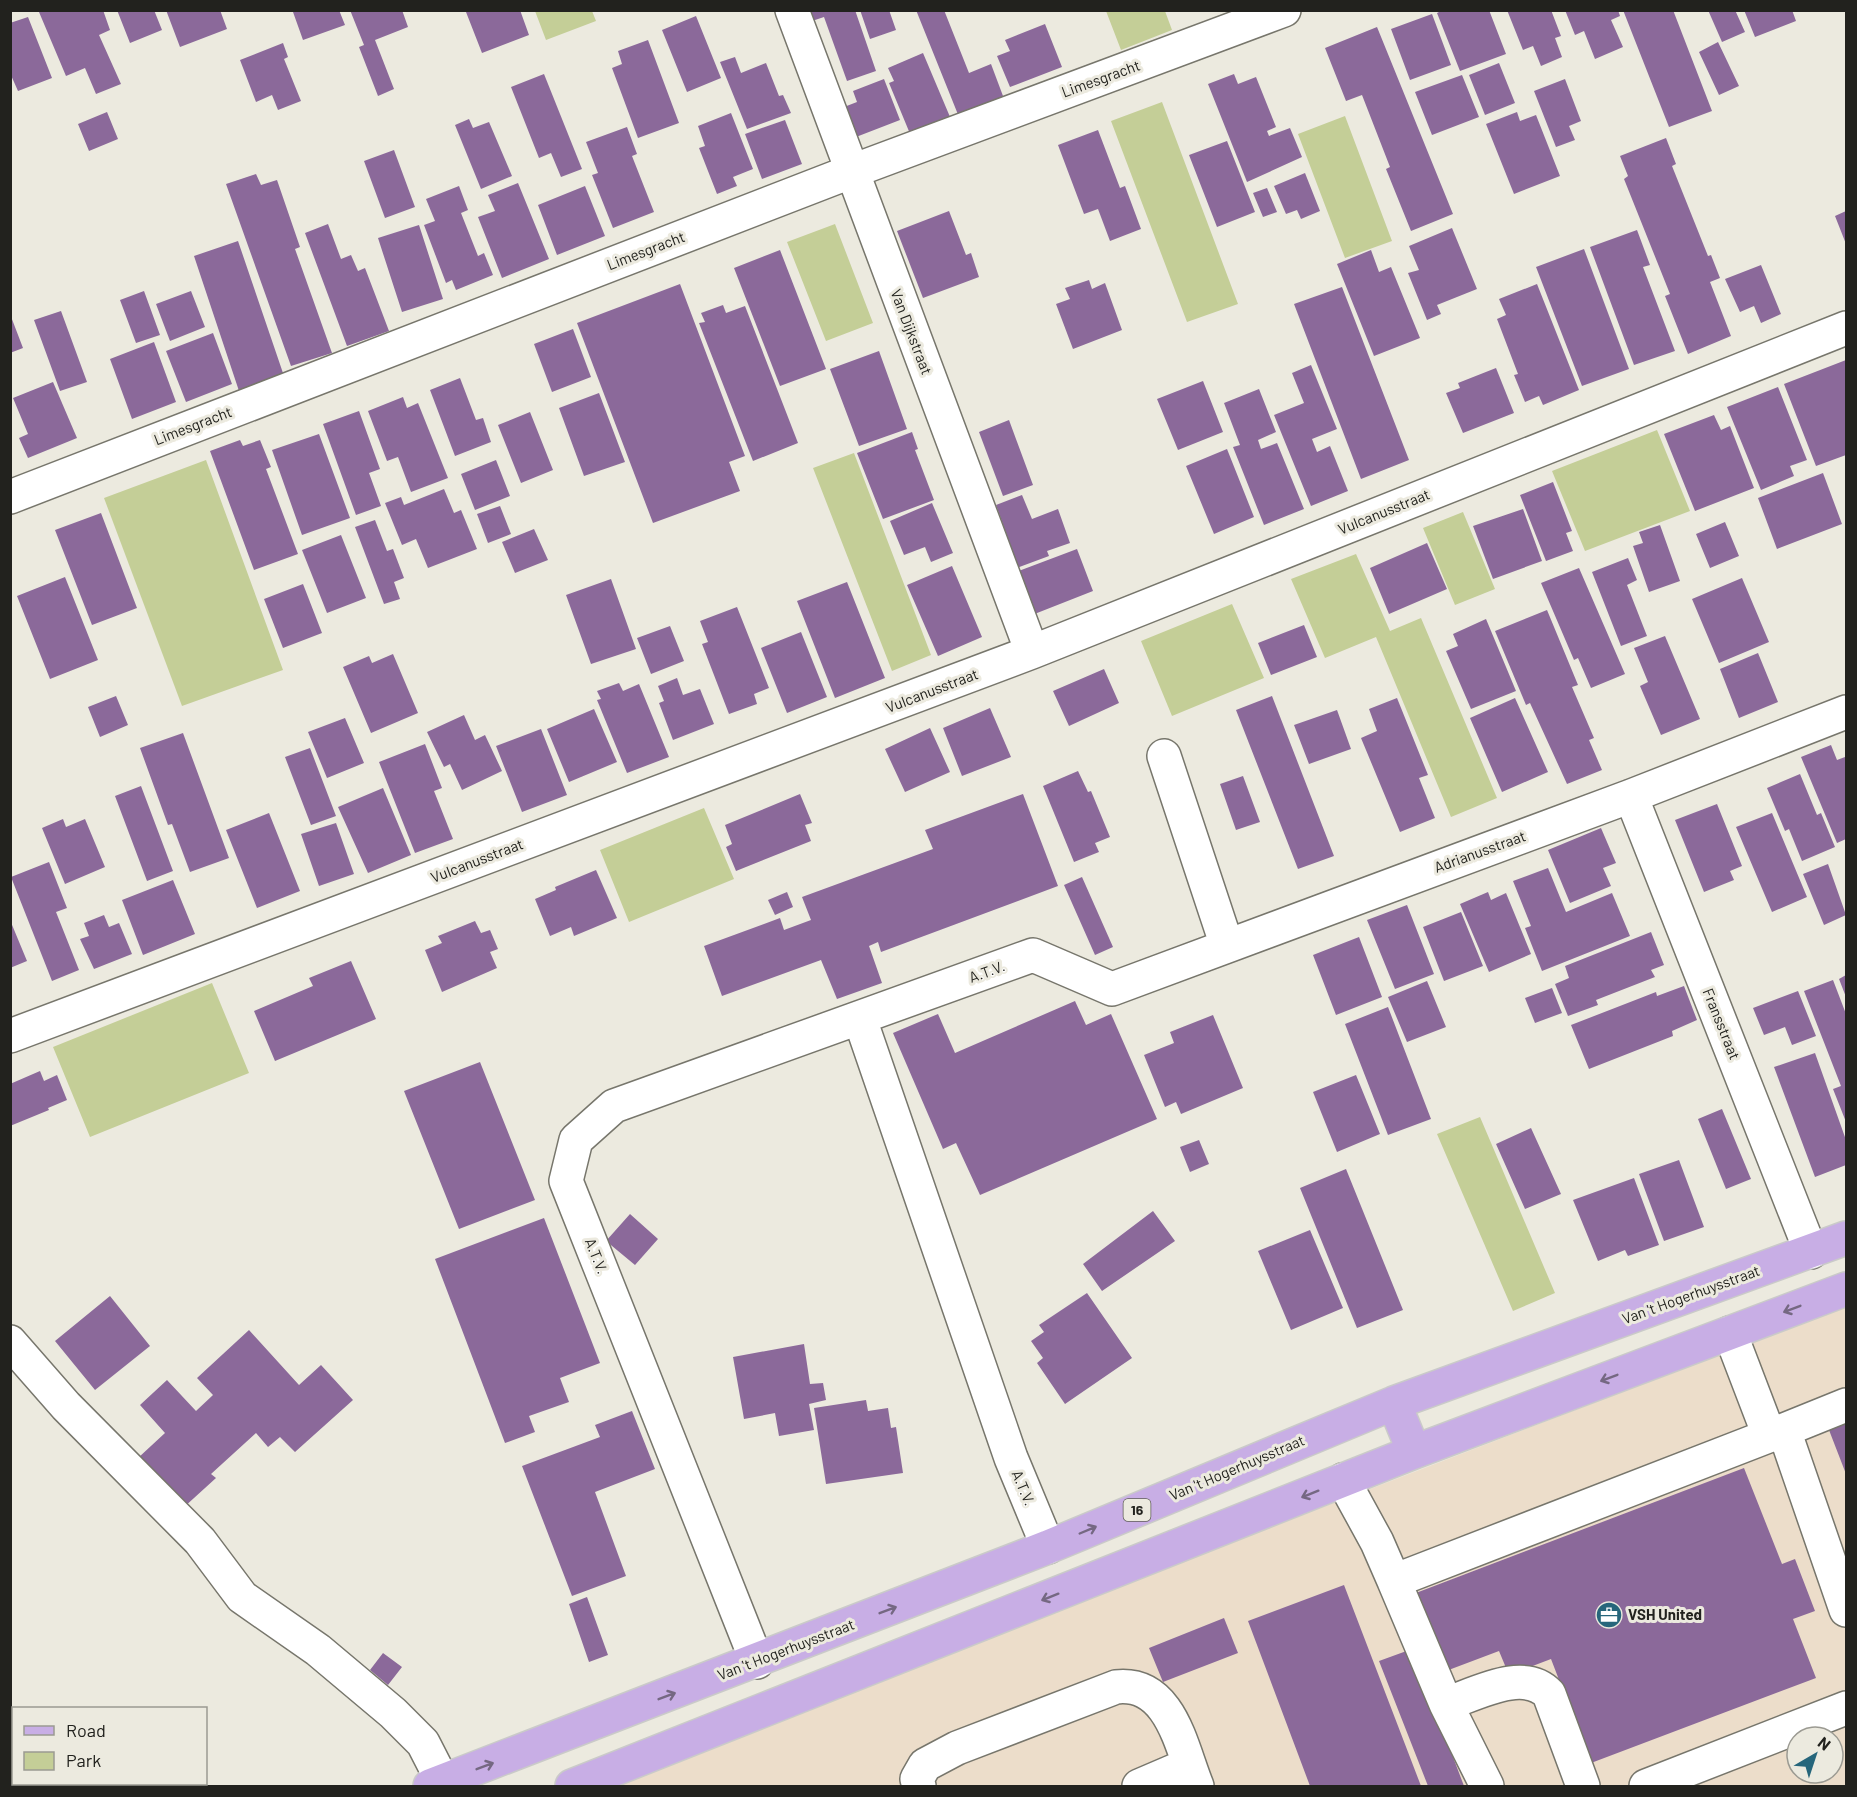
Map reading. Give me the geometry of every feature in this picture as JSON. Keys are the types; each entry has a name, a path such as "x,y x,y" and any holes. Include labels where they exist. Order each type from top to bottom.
{"main road":[{"name":"Van 't Hogerhuysstraat","path":"437,1784 757,1662 1048,1547 1394,1403 1846,1238"},
{"path":"572,1786 1414,1452 1846,1289"},
{"path":"1394,1403 1414,1452"}],"street":[{"name":"Van Dijkstraat","path":"792,10 850,172 1032,652"},
{"name":"Limesgracht","path":"10,497 850,172 1284,10"},
{"name":"Vulcanusstraat","path":"10,1036 1032,652 1846,328"},
{"name":"Adrianusstraat","path":"1112,989 1631,796 1846,712"},
{"path":"1164,756 1227,946"},
{"name":"Fransstraat","path":"1631,796 1811,1252"},
{"name":"A.T.V.","path":"757,1662 566,1181 576,1140 614,1106 1033,955 1112,989"},
{"name":"A.T.V.","path":"860,1019 1011,1458 1048,1547"},
{"path":"1730,1333 1777,1433 1846,1610"},
{"path":"10,1342 66,1406 151,1495 200,1541 242,1598 318,1650 393,1713 423,1743 437,1784"},
{"path":"1394,1581 1846,1405"},
{"path":"1343,1480 1377,1542 1446,1704 1488,1786"},
{"path":"1446,1704 1510,1683 1525,1681 1543,1688 1549,1694 1583,1786"},
{"path":"919,1786 917,1779 925,1766 957,1748 1116,1687 1128,1685 1154,1696 1167,1708 1192,1776 1139,1786"},
{"path":"1646,1786 1846,1708"}],"shaded area":[{"path":"1846,1306 1846,1786 601,1786 881,1677"}],"green space":[{"path":"535,11 592,11 596,21 546,40"},
{"path":"1106,11 1165,11 1172,30 1121,50"},
{"path":"1162,102 1238,304 1187,322 1111,121"},
{"path":"1345,116 1392,241 1345,258 1298,134"},
{"path":"835,224 873,323 826,341 787,242"},
{"path":"1657,430 1690,511 1585,551 1552,471"},
{"path":"854,453 931,655 892,671 813,468"},
{"path":"206,460 283,670 182,706 104,498"},
{"path":"1463,512 1495,589 1455,605 1423,528"},
{"path":"1356,554 1390,631 1421,618 1497,798 1451,817 1376,637 1325,658 1291,579"},
{"path":"1232,604 1264,678 1172,716 1141,641"},
{"path":"704,808 734,879 629,922 600,850"},
{"path":"212,983 249,1073 90,1137 53,1047"},
{"path":"1480,1117 1555,1293 1513,1311 1437,1134"}],"building":[{"path":"43,10 103,10 110,30 99,35 121,84 96,94 85,68 66,76 39,12"},
{"path":"117,10 154,10 162,30 130,43"},
{"path":"166,10 220,10 227,29 180,47"},
{"path":"297,10 339,10 345,25 303,40 293,12"},
{"path":"350,10 402,10 408,27 375,40 394,89 378,96 359,47 364,45"},
{"path":"520,10 529,35 482,53 466,12"},
{"path":"809,10 855,10 876,71 847,81 824,17 812,21"},
{"path":"860,10 889,10 896,30 870,39"},
{"path":"916,10 944,10 969,73 991,64 1006,104 961,122"},
{"path":"1443,10 1489,10 1506,54 1460,71 1437,13"},
{"path":"1507,10 1551,10 1561,36 1555,38 1562,57 1541,66 1533,46 1523,50"},
{"path":"1565,10 1618,10 1620,16 1611,20 1623,47 1595,59 1584,31 1575,35"},
{"path":"1623,10 1673,10 1712,111 1669,127"},
{"path":"1708,10 1735,10 1745,32 1722,42"},
{"path":"1744,10 1792,10 1796,21 1755,37"},
{"path":"1432,14 1451,65 1410,80 1391,29"},
{"path":"696,16 721,78 687,92 662,30"},
{"path":"28,17 52,78 18,91 10,73 10,23"},
{"path":"1045,24 1062,67 1010,87 997,56 1010,51 1005,40"},
{"path":"1377,27 1453,214 1411,231 1386,169 1390,167 1362,95 1346,101 1325,48"},
{"path":"648,40 679,123 638,138 612,68 622,64 618,51"},
{"path":"1718,42 1739,86 1719,95 1699,52"},
{"path":"283,43 288,57 284,59 301,101 278,110 272,95 256,102 240,60"},
{"path":"923,53 953,124 913,141 889,83 894,81 888,68"},
{"path":"735,57 741,73 766,63 779,96 783,95 791,113 747,129 720,62"},
{"path":"1499,63 1515,103 1485,115 1469,75"},
{"path":"544,74 582,169 561,177 551,153 539,158 511,87"},
{"path":"1234,74 1238,84 1256,77 1276,127 1267,131 1269,136 1290,128 1302,157 1247,182 1208,84"},
{"path":"1462,75 1479,117 1432,135 1415,92"},
{"path":"884,79 900,120 856,137 844,107 857,102 853,91"},
{"path":"1565,79 1581,121 1569,126 1575,140 1556,147 1534,91"},
{"path":"107,112 118,139 89,151 78,124"},
{"path":"1517,112 1520,121 1536,115 1560,176 1514,194 1486,124"},
{"path":"731,113 753,169 733,177 737,186 717,194 699,148 705,146 698,126"},
{"path":"469,119 473,128 489,122 512,176 481,189 455,125"},
{"path":"785,120 802,164 762,179 745,134"},
{"path":"627,127 637,154 632,156 654,212 613,228 592,175 598,173 586,142"},
{"path":"1098,130 1120,188 1125,186 1141,229 1110,241 1098,209 1084,214 1058,145"},
{"path":"1666,138 1676,164 1672,166 1708,256 1711,255 1720,278 1710,282 1731,336 1688,354 1665,296 1670,294 1624,179 1628,176 1620,156"},
{"path":"1227,141 1255,212 1217,227 1189,155"},
{"path":"394,150 415,207 385,218 364,161"},
{"path":"1305,173 1320,211 1301,219 1297,210 1286,214 1274,186"},
{"path":"256,174 261,185 277,180 300,247 295,249 332,353 291,366 226,184"},
{"path":"518,183 549,259 502,278 478,217 495,211 488,195"},
{"path":"459,186 468,210 461,213 478,256 484,253 493,275 456,290 452,280 446,283 424,225 435,221 426,199"},
{"path":"585,186 605,236 557,255 538,205"},
{"path":"1267,188 1277,212 1263,217 1253,193"},
{"path":"949,211 966,255 971,253 979,277 923,298 897,231"},
{"path":"1846,211 1846,244 1835,216"},
{"path":"328,224 341,259 351,255 358,271 365,268 389,331 347,346 305,233"},
{"path":"419,225 443,299 402,312 378,238"},
{"path":"1452,228 1477,289 1437,305 1441,314 1427,320 1408,273 1419,270 1409,246"},
{"path":"1637,230 1650,265 1643,267 1675,351 1634,365 1590,247"},
{"path":"238,241 284,376 239,391 194,256"},
{"path":"1584,249 1629,369 1582,386 1536,267"},
{"path":"780,250 826,369 780,386 734,268"},
{"path":"1371,250 1379,272 1391,267 1420,338 1374,356 1337,264"},
{"path":"1761,265 1781,314 1761,323 1754,306 1740,312 1725,279"},
{"path":"1089,280 1092,289 1105,283 1122,330 1073,349 1056,304 1070,299 1065,288"},
{"path":"680,284 745,456 729,462 740,491 653,523 577,323"},
{"path":"1537,284 1579,390 1543,405 1539,396 1525,402 1514,375 1518,374 1497,319 1506,315 1499,299"},
{"path":"1342,287 1409,460 1361,479 1294,304"},
{"path":"144,291 160,335 136,343 120,300"},
{"path":"191,291 205,327 170,341 156,304"},
{"path":"723,305 726,313 745,306 798,443 753,461 699,323 705,322 701,313"},
{"path":"61,311 87,382 60,391 34,320"},
{"path":"10,314 23,348 10,353"},
{"path":"573,329 591,377 552,392 534,344"},
{"path":"213,333 232,384 186,402 166,351"},
{"path":"154,342 176,402 132,419 110,359"},
{"path":"879,351 907,429 859,446 830,369"},
{"path":"1846,360 1846,455 1816,466 1784,384"},
{"path":"1311,365 1337,429 1312,439 1317,452 1330,446 1348,491 1311,506 1274,415 1304,403 1292,373"},
{"path":"1496,368 1514,413 1463,433 1446,393 1460,388 1458,383"},
{"path":"460,378 476,420 483,418 491,442 455,456 430,390"},
{"path":"1203,381 1223,432 1178,450 1157,399"},
{"path":"53,382 77,438 28,458 19,438 28,434 13,398"},
{"path":"1778,387 1807,460 1790,466 1794,476 1761,490 1727,407"},
{"path":"1259,389 1276,432 1258,440 1261,449 1277,443 1304,509 1264,525 1233,447 1240,445 1224,403"},
{"path":"599,393 625,462 584,476 559,408"},
{"path":"403,397 407,408 418,403 448,478 411,492 398,457 387,461 368,411"},
{"path":"359,411 380,469 369,473 381,506 356,515 323,424"},
{"path":"530,412 553,470 521,483 498,425"},
{"path":"1714,415 1721,430 1730,426 1754,488 1695,511 1664,434"},
{"path":"1009,420 1033,485 1003,496 979,432"},
{"path":"912,432 918,449 915,450 934,500 883,519 857,453"},
{"path":"319,434 350,518 302,535 272,450"},
{"path":"240,440 243,446 260,440 271,467 266,469 298,554 254,570 210,451"},
{"path":"1227,449 1254,517 1214,534 1186,466"},
{"path":"496,460 510,496 475,510 461,474"},
{"path":"1823,473 1842,524 1777,549 1758,498"},
{"path":"1553,482 1572,531 1566,533 1573,551 1546,561 1520,495"},
{"path":"444,489 454,513 461,510 477,549 428,568 416,539 402,545 385,503 401,497 404,505"},
{"path":"1022,495 1032,519 1058,509 1070,543 1047,551 1049,556 1011,570 1003,547 1010,544 996,505"},
{"path":"932,503 953,553 931,562 925,547 904,555 890,521"},
{"path":"500,506 511,534 488,543 477,514"},
{"path":"1523,509 1542,561 1493,579 1473,526"},
{"path":"101,513 137,608 92,625 55,530"},
{"path":"375,520 387,551 393,549 404,578 394,582 400,599 384,604 355,527"},
{"path":"1725,522 1739,556 1710,568 1696,534"},
{"path":"1660,525 1680,581 1649,592 1633,546 1643,543 1639,532"},
{"path":"534,529 548,560 515,573 502,542"},
{"path":"341,535 366,598 327,613 302,550"},
{"path":"1427,543 1447,589 1389,614 1370,568"},
{"path":"1077,549 1093,591 1032,615 1016,572"},
{"path":"1628,558 1637,580 1627,585 1647,636 1621,646 1592,572"},
{"path":"952,566 982,637 938,656 907,585"},
{"path":"1579,568 1625,674 1591,688 1578,658 1574,660 1541,583"},
{"path":"65,577 98,660 50,679 17,596"},
{"path":"1742,578 1769,642 1719,663 1692,599"},
{"path":"611,579 636,649 591,664 566,595"},
{"path":"847,582 885,678 835,698 797,601"},
{"path":"303,584 322,633 283,648 264,599"},
{"path":"737,607 769,688 754,694 757,704 729,714 702,644 708,642 700,621"},
{"path":"1547,610 1578,685 1572,687 1594,738 1589,740 1602,770 1567,784 1530,703 1526,705 1495,631"},
{"path":"1486,619 1516,691 1471,709 1446,651 1458,646 1453,634"},
{"path":"1304,625 1317,657 1271,675 1258,643"},
{"path":"670,626 684,661 651,674 637,638"},
{"path":"801,632 827,697 787,713 761,648"},
{"path":"1665,636 1700,719 1661,735 1640,686 1648,682 1634,648"},
{"path":"1758,653 1778,702 1739,718 1720,669"},
{"path":"393,654 418,713 371,733 343,667 369,656 372,663"},
{"path":"1104,669 1119,703 1069,726 1053,691"},
{"path":"677,678 683,695 700,689 714,724 673,740 659,703 664,701 658,686"},
{"path":"619,683 623,691 639,684 669,757 627,773 597,700 601,699 597,691"},
{"path":"116,696 128,725 100,737 88,707"},
{"path":"1272,696 1334,856 1298,869 1236,710"},
{"path":"1397,698 1428,775 1419,778 1435,818 1400,832 1361,738 1377,731 1369,709"},
{"path":"1515,698 1548,772 1502,792 1470,718"},
{"path":"990,708 1011,757 962,776 943,728"},
{"path":"594,709 617,762 569,782 547,729"},
{"path":"1337,710 1351,749 1309,764 1294,725"},
{"path":"464,715 475,740 485,735 502,771 462,790 450,764 444,767 427,732"},
{"path":"345,718 364,763 327,778 308,732"},
{"path":"930,728 950,772 905,792 885,749"},
{"path":"541,729 567,795 522,812 496,746"},
{"path":"183,733 229,858 190,872 172,824 168,825 140,748"},
{"path":"425,744 442,788 434,791 453,839 415,853 379,762"},
{"path":"1831,745 1837,760 1845,757 1846,762 1846,839 1837,843 1801,757"},
{"path":"310,748 336,816 311,825 285,757"},
{"path":"1078,771 1088,792 1091,791 1110,837 1095,843 1099,852 1074,862 1043,786"},
{"path":"1800,774 1817,815 1821,813 1835,847 1802,861 1789,829 1785,831 1767,788"},
{"path":"1243,776 1260,822 1236,830 1220,784"},
{"path":"141,786 173,871 147,881 115,796"},
{"path":"383,788 411,855 368,873 338,807"},
{"path":"800,794 812,823 805,825 811,841 736,871 726,847 732,844 725,825"},
{"path":"1023,794 1058,886 881,952 878,942 869,946 882,983 837,999 821,960 722,996 704,946 780,918 784,930 811,920 802,897 933,849 925,830"},
{"path":"1717,804 1742,866 1730,871 1734,880 1704,892 1675,820"},
{"path":"269,813 300,891 257,908 226,830"},
{"path":"1772,813 1807,897 1772,912 1736,827"},
{"path":"63,819 66,827 85,819 105,867 65,884 42,828"},
{"path":"336,823 354,874 319,886 301,834"},
{"path":"1601,828 1616,863 1603,868 1611,886 1570,903 1548,850"},
{"path":"49,862 67,908 56,912 79,970 52,981 11,877"},
{"path":"1828,864 1846,915 1824,925 1803,874"},
{"path":"1548,868 1566,912 1612,893 1630,936 1542,971 1525,928 1531,926 1513,881"},
{"path":"596,870 617,918 574,936 571,927 550,936 535,899 556,890 555,887"},
{"path":"1082,877 1113,947 1095,955 1064,885"},
{"path":"173,880 195,934 143,955 122,900"},
{"path":"787,892 793,907 775,915 768,900"},
{"path":"1488,892 1491,900 1506,893 1531,954 1489,972 1460,904"},
{"path":"1407,905 1434,974 1395,989 1367,920"},
{"path":"1461,912 1483,966 1444,981 1423,927"},
{"path":"104,915 109,927 119,923 132,954 94,969 80,939 89,936 84,923"},
{"path":"10,920 27,961 10,968"},
{"path":"475,921 481,933 490,930 498,949 490,952 497,968 442,992 425,950 442,943 438,936"},
{"path":"1651,932 1664,965 1651,970 1655,977 1596,1000 1598,1005 1568,1016 1555,984 1569,978 1565,966"},
{"path":"1359,937 1382,997 1336,1015 1313,955"},
{"path":"351,961 376,1019 275,1061 254,1011 313,986 309,978"},
{"path":"1846,975 1846,997 1839,979"},
{"path":"1833,980 1846,1014 1846,1122 1833,1089 1841,1086 1804,991"},
{"path":"1427,981 1446,1027 1407,1042 1388,997"},
{"path":"1684,986 1697,1020 1672,1031 1673,1036 1589,1069 1571,1025 1656,992 1657,996"},
{"path":"1552,988 1562,1013 1535,1023 1525,998"},
{"path":"1798,991 1816,1036 1792,1045 1785,1027 1764,1035 1753,1008"},
{"path":"1075,1001 1086,1025 1111,1014 1157,1119 980,1195 956,1143 943,1149 893,1033 938,1014 955,1053"},
{"path":"1388,1007 1431,1119 1388,1135 1345,1024"},
{"path":"1213,1015 1243,1088 1181,1114 1176,1102 1165,1107 1144,1055 1174,1043 1170,1032"},
{"path":"1815,1053 1846,1140 1846,1165 1815,1177 1774,1067"},
{"path":"480,1062 535,1200 459,1229 404,1091"},
{"path":"40,1071 44,1081 57,1075 67,1100 10,1126 10,1084"},
{"path":"1356,1075 1380,1134 1337,1152 1313,1092"},
{"path":"1722,1109 1751,1179 1726,1189 1698,1119"},
{"path":"1531,1128 1561,1194 1525,1209 1496,1144"},
{"path":"1199,1140 1209,1164 1190,1172 1180,1147"},
{"path":"1679,1160 1704,1227 1664,1241 1639,1174"},
{"path":"1346,1169 1403,1310 1357,1328 1300,1188"},
{"path":"1634,1178 1659,1245 1628,1256 1625,1250 1598,1261 1573,1200"},
{"path":"1153,1211 1175,1241 1102,1291 1083,1264"},
{"path":"630,1214 658,1239 635,1265 606,1241"},
{"path":"544,1218 600,1363 560,1378 569,1402 529,1416 535,1432 505,1443 435,1259"},
{"path":"1310,1230 1343,1308 1291,1330 1258,1251"},
{"path":"1087,1293 1132,1358 1065,1404 1037,1363 1043,1358 1031,1341 1044,1332 1039,1325"},
{"path":"110,1296 150,1346 95,1390 55,1341"},
{"path":"249,1330 299,1385 321,1365 353,1400 295,1452 280,1437 268,1447 256,1433 211,1474 216,1478 183,1508 138,1458 165,1433 140,1405 167,1380 196,1411 213,1395 197,1378"},
{"path":"804,1344 810,1384 823,1383 826,1400 809,1404 814,1430 779,1436 775,1413 744,1419 733,1357"},
{"path":"866,1400 868,1411 888,1408 891,1428 896,1427 903,1473 826,1484 814,1408"},
{"path":"632,1411 655,1469 595,1492 626,1576 572,1596 522,1466 600,1437 595,1425"},
{"path":"1846,1424 1846,1474 1829,1430"},
{"name":"VSH United","path":"1744,1468 1782,1564 1795,1559 1815,1611 1793,1619 1816,1678 1591,1763 1551,1659 1509,1675 1499,1651 1438,1674 1408,1596"},
{"path":"1344,1585 1421,1786 1310,1786 1248,1621"},
{"path":"587,1597 608,1655 589,1662 569,1604"},
{"path":"1224,1618 1238,1653 1163,1682 1149,1648"},
{"path":"1412,1649 1464,1786 1428,1786 1379,1661"},
{"path":"383,1653 402,1667 388,1685 370,1670"}],"place":[{"name":"VSH United","path":"1609,1615"}]}
